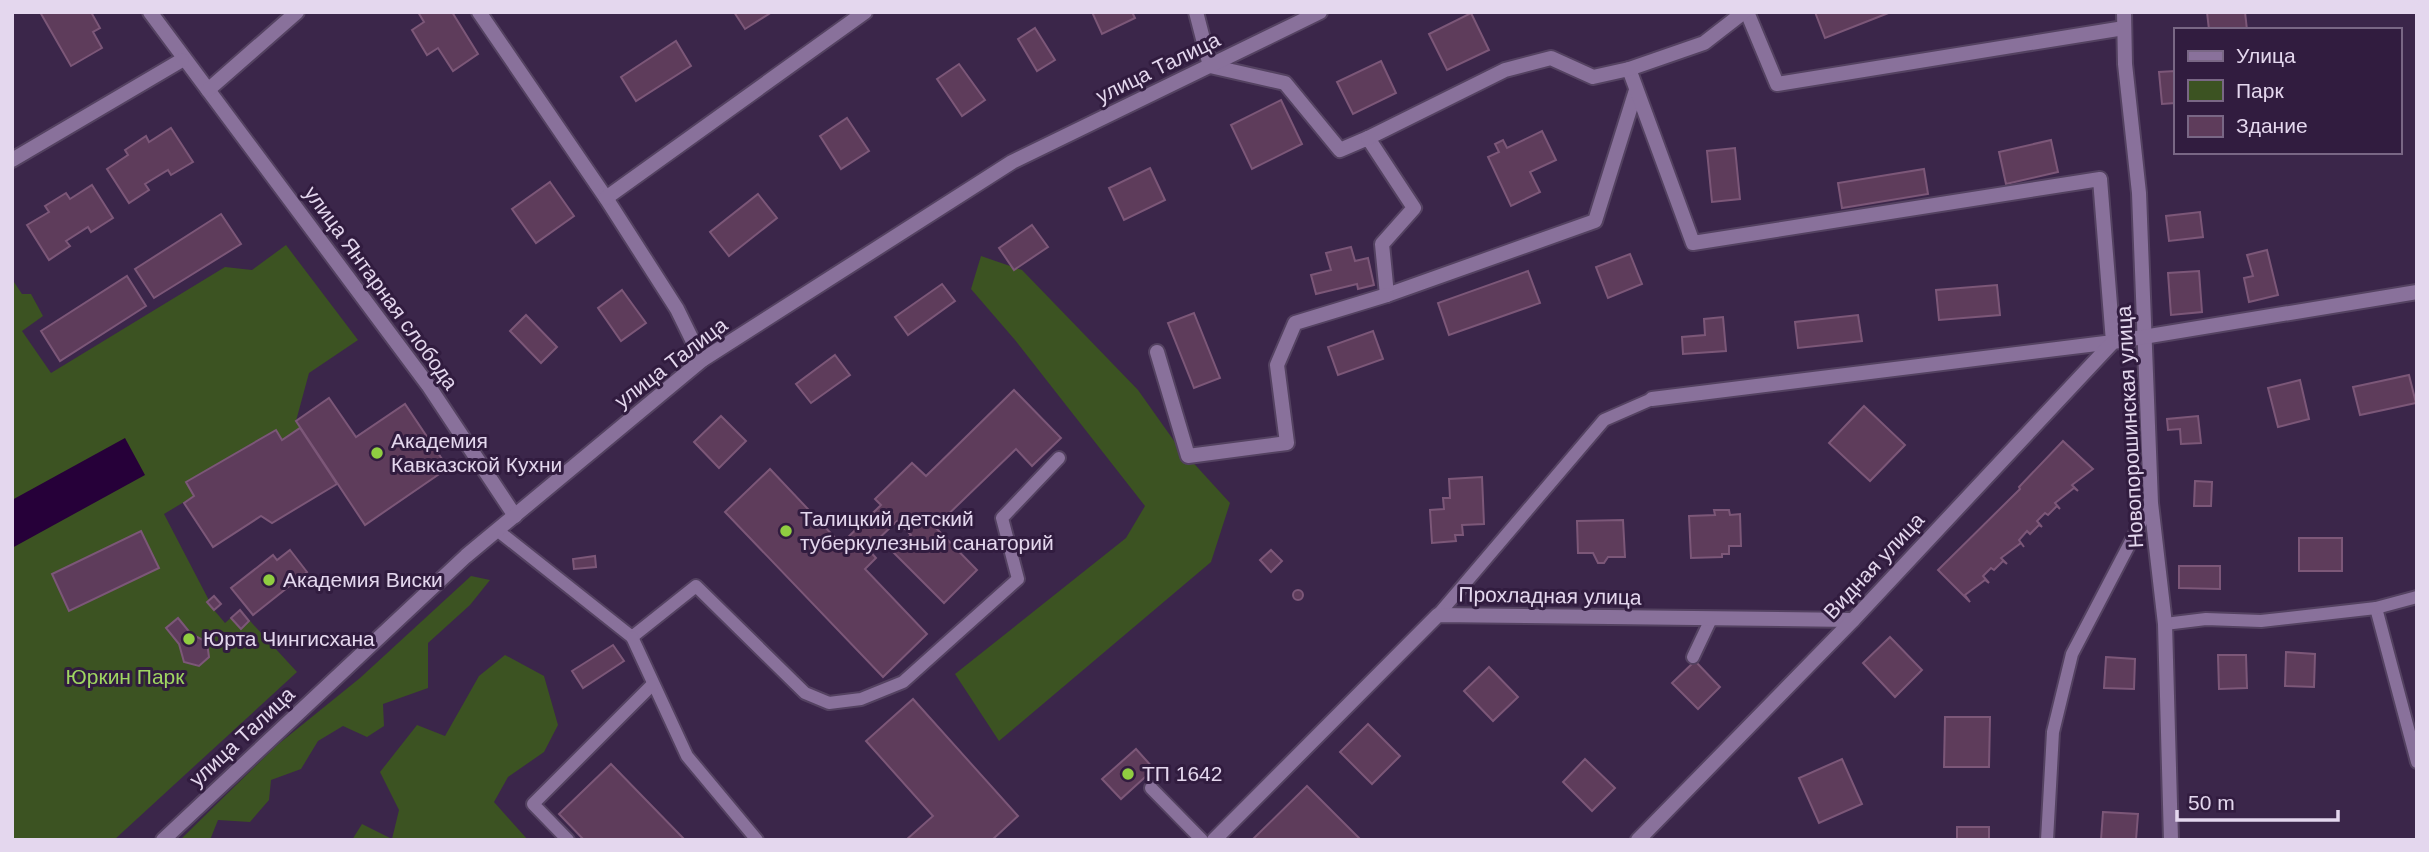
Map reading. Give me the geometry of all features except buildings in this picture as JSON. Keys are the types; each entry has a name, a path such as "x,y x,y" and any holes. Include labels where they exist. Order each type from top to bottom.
{"street":[{"name":"улица Янтарная слобода","path":"150,12 182,60 208,90 428,385 514,516"},
{"path":"208,90 297,12"},
{"path":"479,12 606,198 677,309 702,360"},
{"path":"606,198 865,12"},
{"path":"1196,12 1210,66 1284,83 1340,150 1516,67 1551,58 1593,77 1629,69 1704,43 1746,12 1777,84 2124,28"},
{"name":"улица Талица","path":"163,840 497,530 702,360 1012,162 1320,12"},
{"name":"Новопорошинская улица","path":"2124,12 2125,64 2139,193 2151,503 2165,624 2171,840"},
{"path":"12,160 182,60"},
{"path":"1629,69 1693,243 2100,179 2113,342"},
{"path":"1157,352 1188,456 1287,443 1277,365 1295,323 1387,295 1595,221 1636,90"},
{"path":"1368,138 1415,208 1382,244 1387,295"},
{"path":"1652,399 2113,342 2417,292"},
{"name":"Видная улица","path":"1638,840 1853,620 2113,342"},
{"name":"Прохладная улица","path":"1214,840 1438,615 1853,620"}],"lane":[{"path":"1438,615 1604,420 1652,399"},
{"path":"632,637 696,586 805,693 829,703 861,699 902,682 1018,579 1002,518 1059,458"},
{"path":"2047,840 2053,732 2072,654 2151,503"},
{"path":"497,530 632,637 687,756 757,840"},
{"path":"2165,624 2206,619 2261,621 2376,608 2417,597"},
{"path":"2376,608 2417,762"},
{"path":"1693,657 1712,620"},
{"path":"568,840 533,804 653,684"},
{"path":"1151,788 1202,840"}],"green space":[{"name":"Юркин Парк","path":"286,245 358,340 309,373 296,421 300,428 282,440 275,430 186,482 194,496 164,514 214,610 225,623 240,610 297,672 114,840 12,840 12,279 22,294 31,294 43,316 22,331 51,373 225,267 252,270"},
{"path":"981,256 1022,270 1138,390 1177,445 1230,503 1211,562 999,741 955,674 1126,538 1145,506 1015,340 971,289"},
{"path":"471,576 490,580 470,605 428,643 428,688 383,704 384,726 367,737 343,726 318,741 301,769 271,780 269,800 250,822 218,820 210,840 180,840 276,746 360,678"},
{"path":"505,655 544,676 558,725 544,752 508,777 494,802 528,840 352,840 362,824 392,839 399,810 380,772 417,725 445,736 479,676"}],"shaded area":[{"path":"125,438 145,475 12,548 12,500"}],"place":[{"name":"Академия Кавказской Кухни","path":"377,453"},
{"name":"Талицкий детский туберкулезный санаторий","path":"786,531"},
{"name":"Академия Виски","path":"269,580"},
{"name":"Юрта Чингисхана","path":"189,639"},
{"name":"ТП 1642","path":"1128,774"}]}
